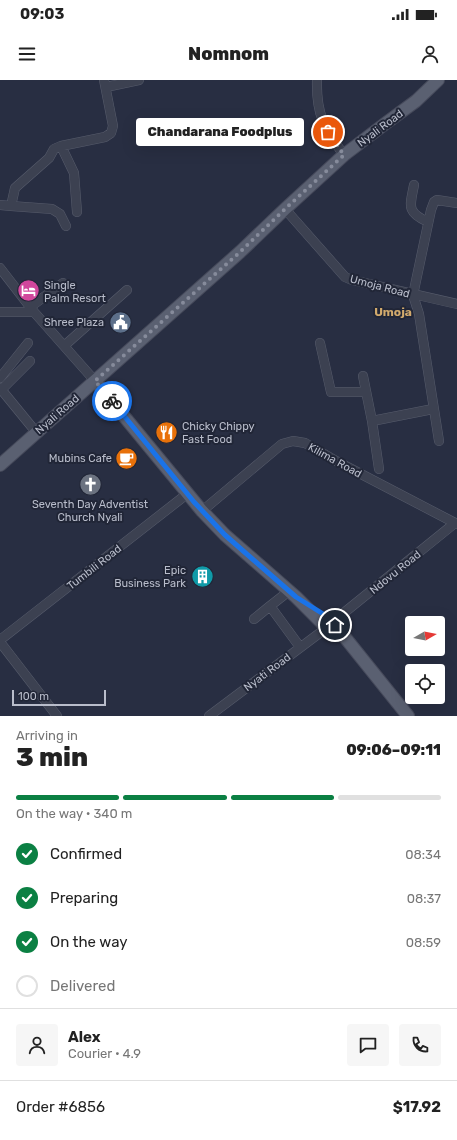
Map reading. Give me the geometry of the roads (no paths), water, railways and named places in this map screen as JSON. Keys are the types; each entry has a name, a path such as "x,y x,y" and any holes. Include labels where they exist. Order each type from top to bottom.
{"main road":[{"name":"Nyali Road","path":"0,465 240,252 344,155 386,122 416,101 438,80"},
{"path":"95,381 202,511 225,535 329,624 353,648 408,716"}],"street":[{"path":"11,206 14,188 49,158 54,149 61,146 105,137 111,133 113,126 105,84 139,80"},
{"path":"317,80 318,108 320,118 344,155"},
{"path":"61,146 74,173 78,212"},
{"path":"414,184 410,205 414,214 418,218 428,222"},
{"path":"439,441 419,314 414,295 428,222 434,202 437,200 457,203"},
{"path":"0,205 52,208 60,214 66,226"},
{"name":"Umoja Road","path":"285,209 345,277 414,295 457,304"},
{"path":"0,268 32,309 95,381"},
{"path":"0,312 32,309 63,283"},
{"path":"64,346 127,290"},
{"path":"0,378 28,343"},
{"path":"320,343 331,392 366,392"},
{"path":"30,361 1,388 36,432"},
{"path":"363,376 372,421 378,469"},
{"path":"372,421 433,409"},
{"name":"Kilima Road","path":"202,511 282,444 293,441 305,443 456,524"},
{"name":"Tumbili Road","path":"0,641 187,494"},
{"name":"Ndovu Road","path":"329,624 456,524"},
{"path":"254,619 284,595"},
{"path":"270,606 300,647"},
{"name":"Nyati Road","path":"209,716 329,624"},
{"path":"0,641 57,716"}],"place":[{"name":"Chandarana Foodplus","path":"328,132"},
{"name":"Single Palm Resort","path":"29,291"},
{"name":"Shree Plaza","path":"120,322"},
{"name":"Chicky Chippy Fast Food","path":"167,432"},
{"name":"Mubins Cafe","path":"127,458"},
{"name":"Seventh Day Adventist Church Nyali","path":"90,484"},
{"name":"Epic Business Park","path":"202,576"}],"district":[{"name":"Umoja","path":"393,312"}]}
